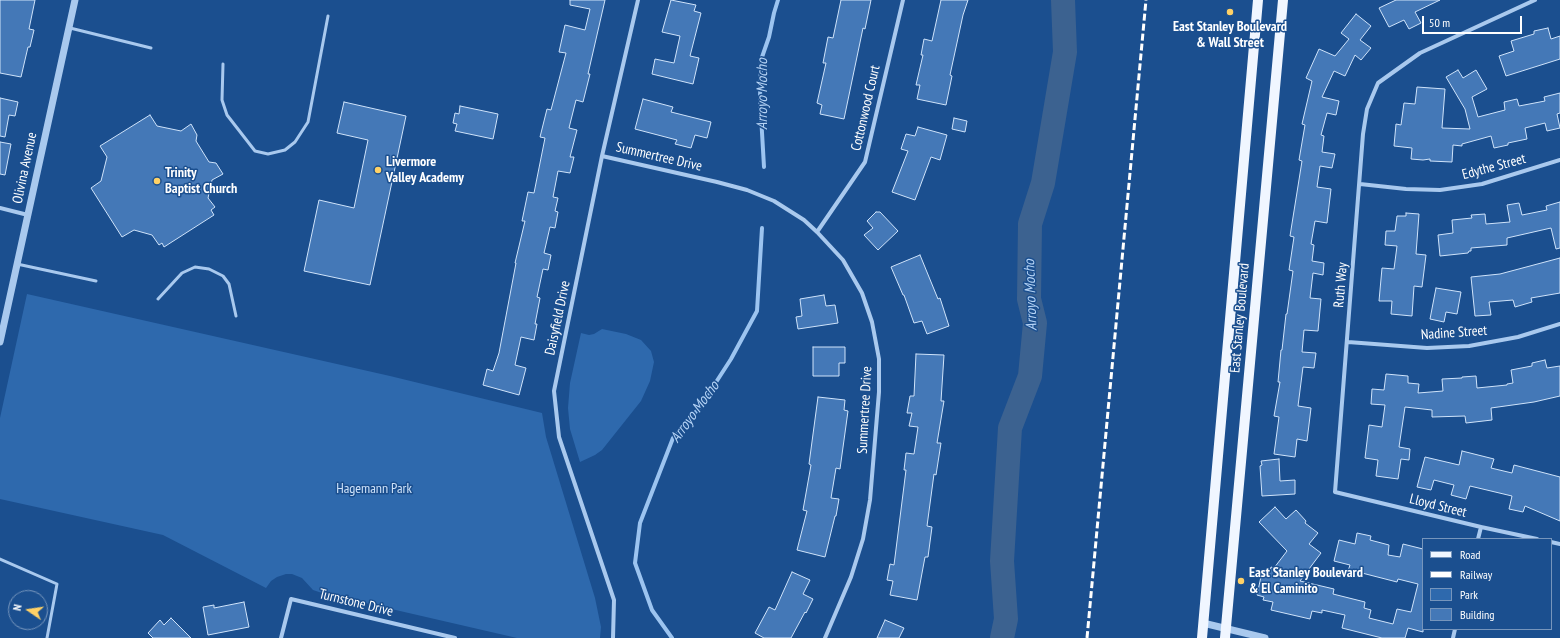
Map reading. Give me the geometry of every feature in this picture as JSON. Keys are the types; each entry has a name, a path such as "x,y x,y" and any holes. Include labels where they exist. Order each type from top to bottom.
{"main road":[{"name":"East Stanley Boulevard","path":"1202,638 1258,0"},
{"name":"East Stanley Boulevard","path":"1225,633 1283,0"}],"street":[{"name":"Olivina Avenue","path":"0,342 75,0"},
{"name":"Daisyfield Drive","path":"613,638 614,600 559,437 554,391 602,156 638,0"},
{"name":"Cottonwood Court","path":"817,232 865,162 903,0"},
{"path":"1528,1 1535,0"},
{"name":"Ruth Way","path":"1335,492 1348,342 1363,134 1367,110 1378,83 1420,53 1528,1"},
{"name":"Summertree Drive","path":"602,156 717,182 747,190 774,201 804,220 817,232 843,260 862,293 872,322 879,359 879,392 870,500 852,577 825,638"},
{"name":"Edythe Street","path":"1360,184 1406,189 1440,190 1482,184 1560,160"},
{"path":"0,208 28,214"},
{"name":"Nadine Street","path":"1348,342 1426,348 1469,346 1518,337 1560,324"},
{"name":"Lloyd Street","path":"1335,492 1533,538"},
{"path":"1478,538 1481,527"},
{"name":"Turnstone Drive","path":"281,638 291,599 455,638"},
{"path":"1203,623 1225,633 1265,638"}],"lane":[{"path":"223,64 222,100 227,115 255,151 268,154 285,150 295,142 308,122 328,16"},
{"path":"69,28 151,48"},
{"path":"18,264 96,281"},
{"path":"158,299 182,273 195,268 209,269 223,276 229,284 236,316"},
{"path":"0,559 57,584 47,638"}],"green space":[{"name":"Hagemann Park","path":"27,294 390,376 542,413 546,437 595,598 601,627 600,638 517,638 322,593 313,590 302,578 292,574 277,577 271,581 266,588 163,535 0,499 0,418"},
{"path":"602,329 626,334 641,340 651,351 654,362 650,381 641,401 602,450 580,462 570,429 568,408 570,383 581,333 589,335"}],"building":[{"path":"0,0 35,0 29,29 34,30 30,47 28,47 21,77 0,73"},
{"path":"570,0 605,0 583,102 576,100 569,128 577,130 570,157 574,157 570,173 558,171 553,197 558,198 555,211 558,212 555,228 550,227 544,253 551,255 548,270 543,269 537,297 540,298 535,324 537,324 534,340 521,337 515,365 526,368 519,395 483,385 487,369 493,371 499,353 515,263 525,221 522,221 528,192 534,193 545,138 540,137 547,109 551,110 566,53 559,52 565,25 585,30 590,9 570,5"},
{"path":"671,0 696,5 694,11 701,13 690,56 699,58 693,84 652,74 655,59 674,63 680,36 662,32"},
{"path":"841,0 871,0 865,29 863,28 844,119 820,114 822,105 817,103 826,63 823,63 828,37 833,38"},
{"path":"941,0 968,0 963,15 950,75 952,76 946,105 917,99 920,85 916,85 923,55 921,55 924,39 932,41"},
{"path":"1396,0 1440,0 1415,12 1421,23 1409,29 1404,20 1389,27 1379,8"},
{"path":"1356,14 1371,26 1360,40 1371,48 1361,60 1355,55 1345,76 1334,71 1322,97 1339,101 1336,115 1327,113 1321,135 1324,136 1322,152 1335,154 1332,168 1320,166 1317,187 1331,189 1327,223 1315,221 1311,244 1314,245 1312,261 1324,263 1323,275 1313,273 1310,298 1321,299 1318,331 1304,330 1302,352 1316,353 1314,368 1303,367 1298,406 1311,408 1307,441 1297,439 1295,457 1274,454 1279,417 1274,416 1280,382 1278,382 1281,350 1293,271 1289,270 1294,237 1290,236 1302,161 1299,160 1305,125 1302,124 1312,81 1306,78 1319,49 1335,56 1349,39 1341,33"},
{"path":"1548,28 1551,39 1560,36 1560,59 1506,76 1499,56 1514,51 1511,41 1534,34 1534,31"},
{"path":"1458,70 1463,78 1476,70 1487,89 1472,97 1478,117 1505,110 1504,102 1517,99 1519,106 1545,101 1544,97 1560,93 1560,113 1557,114 1560,128 1547,131 1545,123 1525,128 1527,139 1494,148 1491,136 1462,144 1462,146 1453,145 1452,162 1430,161 1430,159 1411,159 1412,148 1394,146 1396,124 1401,125 1404,103 1415,104 1417,87 1445,89 1442,128 1470,129 1465,109 1446,77"},
{"path":"0,98 18,102 15,116 9,115 5,137 0,136"},
{"path":"643,99 673,107 671,112 711,122 707,138 695,135 691,148 675,144 677,140 635,129"},
{"name":"Livermore Valley Academy","path":"344,102 406,116 370,285 304,271 319,200 354,208 368,140 337,133"},
{"path":"460,106 498,114 493,139 455,131 457,124 453,123 455,113 459,114"},
{"name":"Trinity Baptist Church","path":"150,115 157,126 181,131 191,124 197,135 196,141 209,162 216,163 223,174 212,180 208,198 215,207 211,210 214,215 164,247 162,243 159,245 152,235 134,230 122,237 91,188 101,181 107,157 100,146"},
{"path":"954,118 967,121 965,132 952,129"},
{"path":"918,127 947,135 940,160 931,157 915,200 892,192 908,151 901,149 906,134 915,136"},
{"path":"0,142 11,144 5,175 0,174"},
{"path":"1560,202 1560,248 1556,249 1551,228 1507,238 1507,245 1471,248 1471,251 1468,253 1440,256 1438,235 1453,233 1452,220 1472,218 1471,215 1485,214 1486,224 1510,222 1507,205 1519,203 1522,215 1547,210 1546,206"},
{"path":"876,212 880,212 898,231 878,250 864,235 873,228 867,221"},
{"path":"1406,213 1419,214 1416,254 1426,255 1422,287 1414,286 1412,316 1391,314 1392,301 1379,301 1382,268 1394,269 1397,246 1385,245 1386,231 1395,231 1397,216 1406,216"},
{"path":"920,255 938,299 940,298 949,326 927,334 922,321 914,323 904,295 891,267"},
{"path":"1560,258 1560,293 1531,298 1532,302 1515,307 1513,300 1489,302 1491,315 1475,316 1471,277 1500,274"},
{"path":"1436,288 1461,292 1457,314 1446,312 1444,322 1430,319"},
{"path":"824,295 826,306 835,305 838,323 798,329 796,317 802,316 800,299"},
{"path":"813,347 845,347 845,363 839,363 839,376 813,376"},
{"path":"916,354 944,355 941,401 944,401 937,443 941,443 936,475 934,474 927,526 932,527 928,557 925,557 917,600 890,595 893,581 887,580 890,564 894,565 906,470 904,470 906,453 914,454 918,427 909,426 912,413 907,413 910,396 914,396"},
{"path":"1545,360 1547,368 1560,366 1560,396 1534,402 1491,408 1492,420 1466,423 1465,416 1432,417 1432,410 1405,407 1399,447 1410,449 1409,460 1401,459 1398,479 1376,476 1378,460 1365,458 1369,425 1382,427 1385,405 1371,404 1372,389 1384,390 1386,374 1408,376 1408,383 1419,384 1418,393 1443,391 1442,379 1462,377 1476,376 1477,388 1507,385 1513,383 1511,370 1532,366 1532,363"},
{"path":"818,397 845,400 844,410 848,411 840,469 836,468 831,498 839,499 825,557 797,550 807,511 803,510 811,465 809,464"},
{"path":"1462,451 1494,459 1491,468 1512,473 1514,465 1560,477 1560,521 1525,506 1523,512 1509,509 1512,496 1470,486 1466,499 1451,495 1454,485 1434,480 1431,490 1417,487 1425,457 1459,465"},
{"path":"1279,459 1280,481 1295,480 1295,494 1262,496 1261,461"},
{"path":"1275,507 1286,519 1296,510 1306,521 1305,523 1318,533 1309,544 1321,553 1300,581 1334,589 1333,594 1365,602 1364,608 1371,610 1369,618 1393,624 1397,609 1411,612 1418,584 1398,579 1397,582 1362,573 1361,577 1347,574 1350,565 1334,561 1339,540 1355,544 1357,533 1371,536 1370,540 1389,545 1388,555 1400,557 1403,544 1422,549 1423,632 1408,628 1405,638 1382,638 1342,628 1345,615 1322,610 1322,613 1312,611 1310,619 1271,610 1273,602 1263,600 1264,597 1257,595 1262,572 1269,574 1271,567 1274,568 1287,551 1259,522"},
{"path":"792,572 810,580 803,594 813,599 791,638 764,638 755,633 769,607 775,610"},
{"path":"244,602 249,627 208,635 203,607 214,605 214,608"},
{"path":"171,618 191,638 153,638 148,633 160,620 164,625"},
{"path":"885,620 904,628 899,638 877,638"}],"waterway":[{"name":"Arroyo Mocho","path":"764,167 760,98 761,60 769,37 778,0"},
{"name":"Arroyo Mocho","path":"1002,638 1006,619 1002,561 1010,428 1030,376 1035,323 1029,299 1030,224 1043,183 1065,52 1063,0"},
{"name":"Arroyo Mocho","path":"672,638 652,610 635,563 640,523 673,438 700,407 731,359 757,311 762,228"}],"railway":[{"path":"1087,638 1146,0"}],"place":[{"name":"East Stanley Boulevard & Wall Street","path":"1230,12"},
{"name":"Livermore Valley Academy","path":"378,170"},
{"name":"Trinity Baptist Church","path":"157,181"},
{"name":"East Stanley Boulevard & El Caminito","path":"1241,581"}]}
